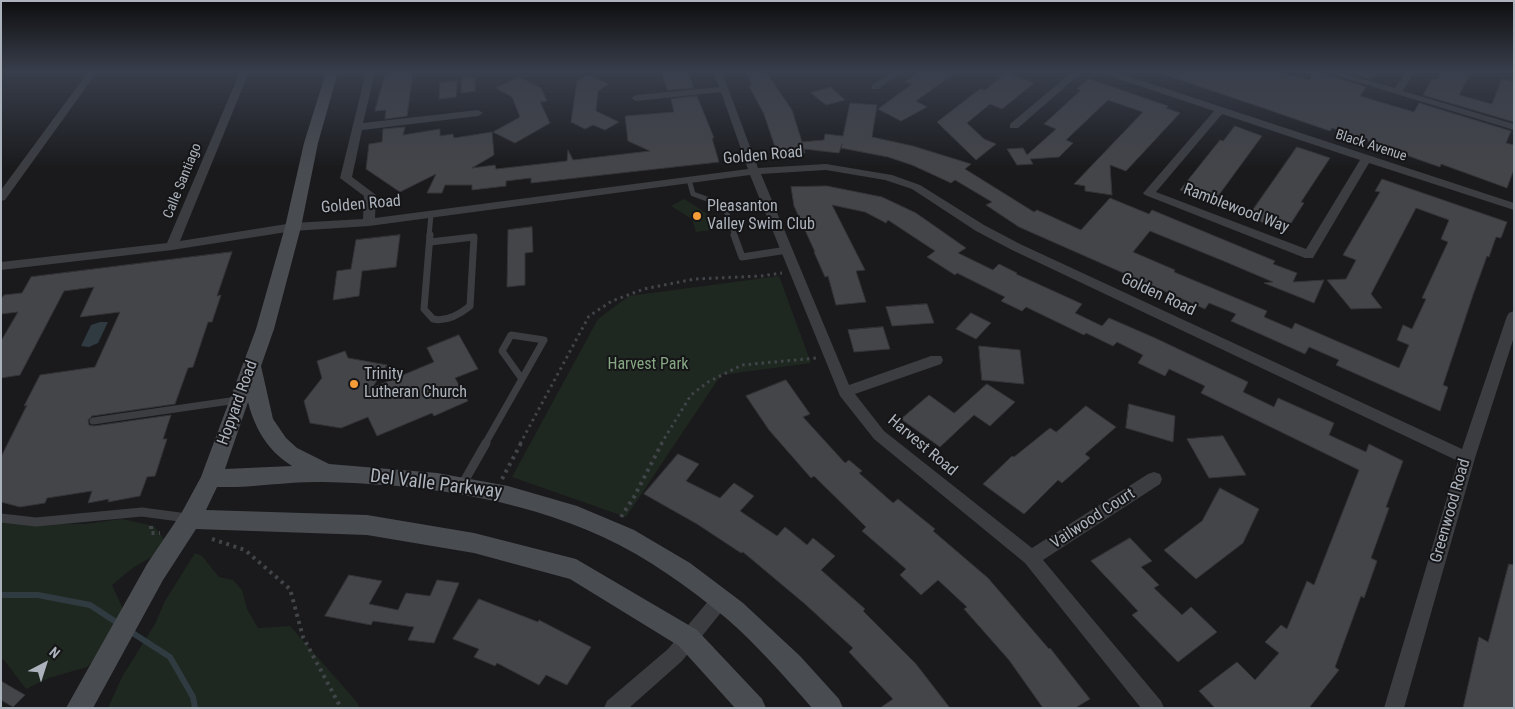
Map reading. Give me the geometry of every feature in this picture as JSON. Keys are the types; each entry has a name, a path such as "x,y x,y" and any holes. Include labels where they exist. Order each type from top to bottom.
{"main road":[{"name":"Hopyard Road","path":"79,708 155,572 190,519 211,478 265,329 293,227 311,143 322,105"},
{"path":"253,364 257,398 266,427 281,448 302,463 326,473"},
{"name":"Del Valle Parkway","path":"211,478 238,479 326,473 462,485 527,498 568,512 612,530 660,557 721,599 750,624 830,708"},
{"path":"190,519 367,525 474,543 576,570 688,638 753,708"}],"street":[{"path":"1,198 68,105"},
{"name":"Calle Santiago","path":"172,246 230,105"},
{"path":"363,105 346,178 370,194 369,222"},
{"name":"Harvest Road","path":"730,105 754,171 845,392 879,435 1031,558 1154,708"},
{"path":"1014,126 1038,105"},
{"name":"Black Avenue","path":"1205,105 1514,207"},
{"path":"1441,105 1514,127"},
{"name":"Ramblewood Way","path":"1220,110 1148,193 1309,255 1366,158"},
{"path":"358,127 478,113"},
{"name":"Golden Road","path":"1,266 172,246 293,227 369,222 431,215 754,171 826,167 865,172 888,177 916,187 980,228 1016,247 1467,458"},
{"name":"Greenwood Road","path":"1394,708 1467,458 1514,316"},
{"path":"845,392 936,360"},
{"name":"Vailwood Court","path":"1031,558 1154,479"},
{"path":"614,708 675,655 721,599"}],"lane":[{"path":"689,180 693,194 724,205 742,257 787,250"},
{"path":"430,242 474,236 470,306 454,317 434,320 427,315 424,309 431,215"},
{"path":"462,485 522,379 544,340 511,335 502,351 522,379"},
{"path":"93,421 240,399"},
{"path":"1,518 36,522 142,512 190,519"}],"path":[{"path":"496,492 508,464 589,316 612,301 644,289 695,280 760,276 795,271"},
{"path":"612,530 634,498 650,463 691,395 708,382 742,365 830,356"},
{"path":"190,519 208,537 245,550 290,589 303,636 341,708"}],"green space":[{"name":"Pleasanton Valley Swim Club","path":"684,199 706,213 711,230 696,232 692,219 671,206"},
{"name":"Harvest Park","path":"779,276 811,363 721,375 626,517 512,477 598,319 629,296"},
{"path":"1,519 51,524 85,524 122,519 154,526 164,539 155,555 134,567 112,585 123,609 105,649 87,667 49,678 26,689 4,660 1,659"},
{"path":"195,553 202,556 219,577 233,580 242,590 247,609 258,628 290,626 356,701 360,708 108,708 122,677 155,624 165,601"}],"shaded area":[{"path":"108,322 98,343 89,347 81,346 91,325"}],"building":[{"path":"377,105 408,105 407,116 385,119 386,110 375,111"},
{"path":"515,105 541,105 550,123 515,143 493,132 520,117"},
{"path":"573,105 597,105 596,111 619,122 605,130 593,125 585,129 571,122"},
{"path":"672,105 701,105 714,138 712,138 719,162 531,183 531,178 506,181 506,186 472,190 472,185 445,185 442,193 427,193 436,174 400,192 366,169 369,144 382,142 383,129 405,127 403,135 440,129 440,136 453,134 454,138 492,132 494,155 472,168 495,165 496,169 567,161 568,150 573,160 650,151 628,141 625,116 674,112"},
{"path":"759,105 789,105 802,142 824,140 825,134 843,136 850,105 877,105 872,137 913,146 971,164 965,169 1034,212 1037,210 1081,230 1110,198 1149,214 1152,210 1275,261 1273,264 1297,273 1293,282 1324,280 1314,303 1264,283 1273,282 1150,231 1133,252 1175,270 1174,272 1267,311 1264,317 1292,329 1295,323 1399,368 1409,345 1397,340 1403,325 1412,329 1426,299 1422,298 1448,242 1441,239 1449,220 1416,208 1371,294 1382,308 1351,309 1327,280 1346,279 1356,260 1343,255 1380,192 1375,191 1382,179 1507,222 1501,238 1496,237 1489,257 1487,256 1473,295 1443,385 1448,387 1440,411 1336,365 1339,360 1309,347 1305,354 1231,321 1236,314 1209,303 1205,309 1019,227 986,205 992,202 955,180 951,183 912,165 888,157 841,148 842,144 839,153 804,149 805,153 778,156"},
{"path":"883,105 923,105 927,107 901,121 878,109"},
{"path":"959,105 989,105 967,123 984,139 996,144 976,160 937,122"},
{"path":"993,105 1007,105 1002,109"},
{"path":"1065,105 1103,105 1066,140 1073,143 1059,157 1030,159 1033,164 1017,165 1007,149 1023,148 1027,155 1056,129 1044,124"},
{"path":"1123,105 1165,105 1168,106 1166,108 1180,113 1126,171 1110,165 1112,195 1085,191 1085,186 1074,184 1143,112"},
{"path":"1254,105 1391,105 1414,112 1418,105 1426,105 1511,131 1506,143 1514,145 1514,169 1507,188 1441,164 1440,167 1332,128 1330,131"},
{"path":"1457,105 1514,105 1514,122"},
{"path":"1235,126 1262,136 1213,203 1180,190 1220,140 1223,141"},
{"path":"1297,147 1330,158 1301,202 1304,203 1286,231 1248,217"},
{"path":"827,186 882,197 916,213 966,248 958,253 993,270 999,264 1016,274 1082,304 1075,313 1102,326 1109,318 1155,338 1248,382 1243,392 1274,407 1278,398 1334,423 1329,435 1366,452 1369,444 1403,461 1386,507 1389,508 1371,558 1377,561 1364,598 1361,596 1335,667 1339,670 1309,708 1215,708 1199,691 1237,662 1255,680 1279,653 1265,642 1281,625 1287,629 1307,581 1314,585 1359,470 1201,393 1205,386 1169,369 1165,376 1138,363 1143,355 1117,342 1113,346 1086,333 1084,335 1026,307 1022,311 1001,301 1005,297 957,273 955,275 927,257 935,251 888,220 886,223 865,212 832,205 865,270 856,271 866,302 836,305 828,276 825,277 794,206 791,187"},
{"path":"532,227 533,252 525,253 525,285 507,287 508,230"},
{"path":"400,235 396,267 362,271 359,296 333,300 337,271 351,269 356,240"},
{"path":"232,252 217,296 221,295 212,322 208,322 193,367 188,368 175,404 92,416 88,420 89,425 94,426 171,415 163,439 167,439 155,476 147,477 140,496 108,502 109,499 88,503 92,491 47,498 45,503 20,507 1,502 1,457 40,375 95,367 120,312 80,317 94,287 64,291 20,375 1,378 1,341 18,312 1,314 1,299 4,295 22,293 31,277"},
{"path":"927,304 934,323 892,326 886,307"},
{"path":"971,313 991,323 976,339 956,329"},
{"path":"883,327 890,349 854,352 848,330"},
{"name":"Trinity Lutheran Church","path":"459,335 478,369 455,378 468,401 434,416 432,413 377,436 368,417 341,428 310,423 304,401 322,378 317,361 345,351 348,358 387,365 372,388 434,362 427,348"},
{"path":"979,346 1020,350 1024,384 982,380"},
{"path":"786,380 810,414 803,417 845,463 849,460 862,471 859,473 893,503 898,499 935,529 933,531 988,578 1050,648 1090,699 1075,708 1043,708 1009,660 964,609 967,607 938,580 921,595 900,575 906,569 862,531 866,527 814,476 811,478 769,430 746,396"},
{"path":"987,384 1015,402 990,426 974,415 940,447 901,419 929,395 954,413"},
{"path":"1129,404 1175,416 1173,442 1126,428"},
{"path":"1086,406 1116,427 1085,454 1090,458 1062,483 1058,480 1024,514 983,484 1012,456 1014,457 1050,428 1056,432"},
{"path":"1223,436 1246,475 1209,478 1187,439"},
{"path":"678,454 699,464 686,481 720,498 734,483 754,496 740,511 777,536 785,527 807,545 813,538 835,556 821,570 865,609 863,611 916,664 950,708 880,708 893,699 849,652 853,648 805,604 743,552 741,553 697,524 644,494"},
{"path":"1220,488 1259,509 1243,543 1196,579 1164,550 1202,521"},
{"path":"1130,538 1152,561 1141,567 1159,585 1154,588 1182,615 1191,607 1217,632 1178,662 1132,615 1138,611 1091,561"},
{"path":"1509,564 1514,565 1514,708 1463,708 1479,637 1488,642"},
{"path":"349,575 382,581 369,604 398,610 406,593 430,596 437,580 459,583 434,643 408,640 414,627 373,621 371,625 325,616"},
{"path":"479,599 538,622 539,620 591,647 567,685 546,675 539,685 497,663 495,666 474,657 479,649 453,639"},
{"path":"1,681 25,695 13,707 1,700"}],"waterway":[{"path":"1,595 38,595 90,605 119,624"},
{"path":"128,630 170,657 193,697 195,708"}],"place":[{"name":"Pleasanton Valley Swim Club","path":"697,216"},
{"name":"Trinity Lutheran Church","path":"354,384"}]}
